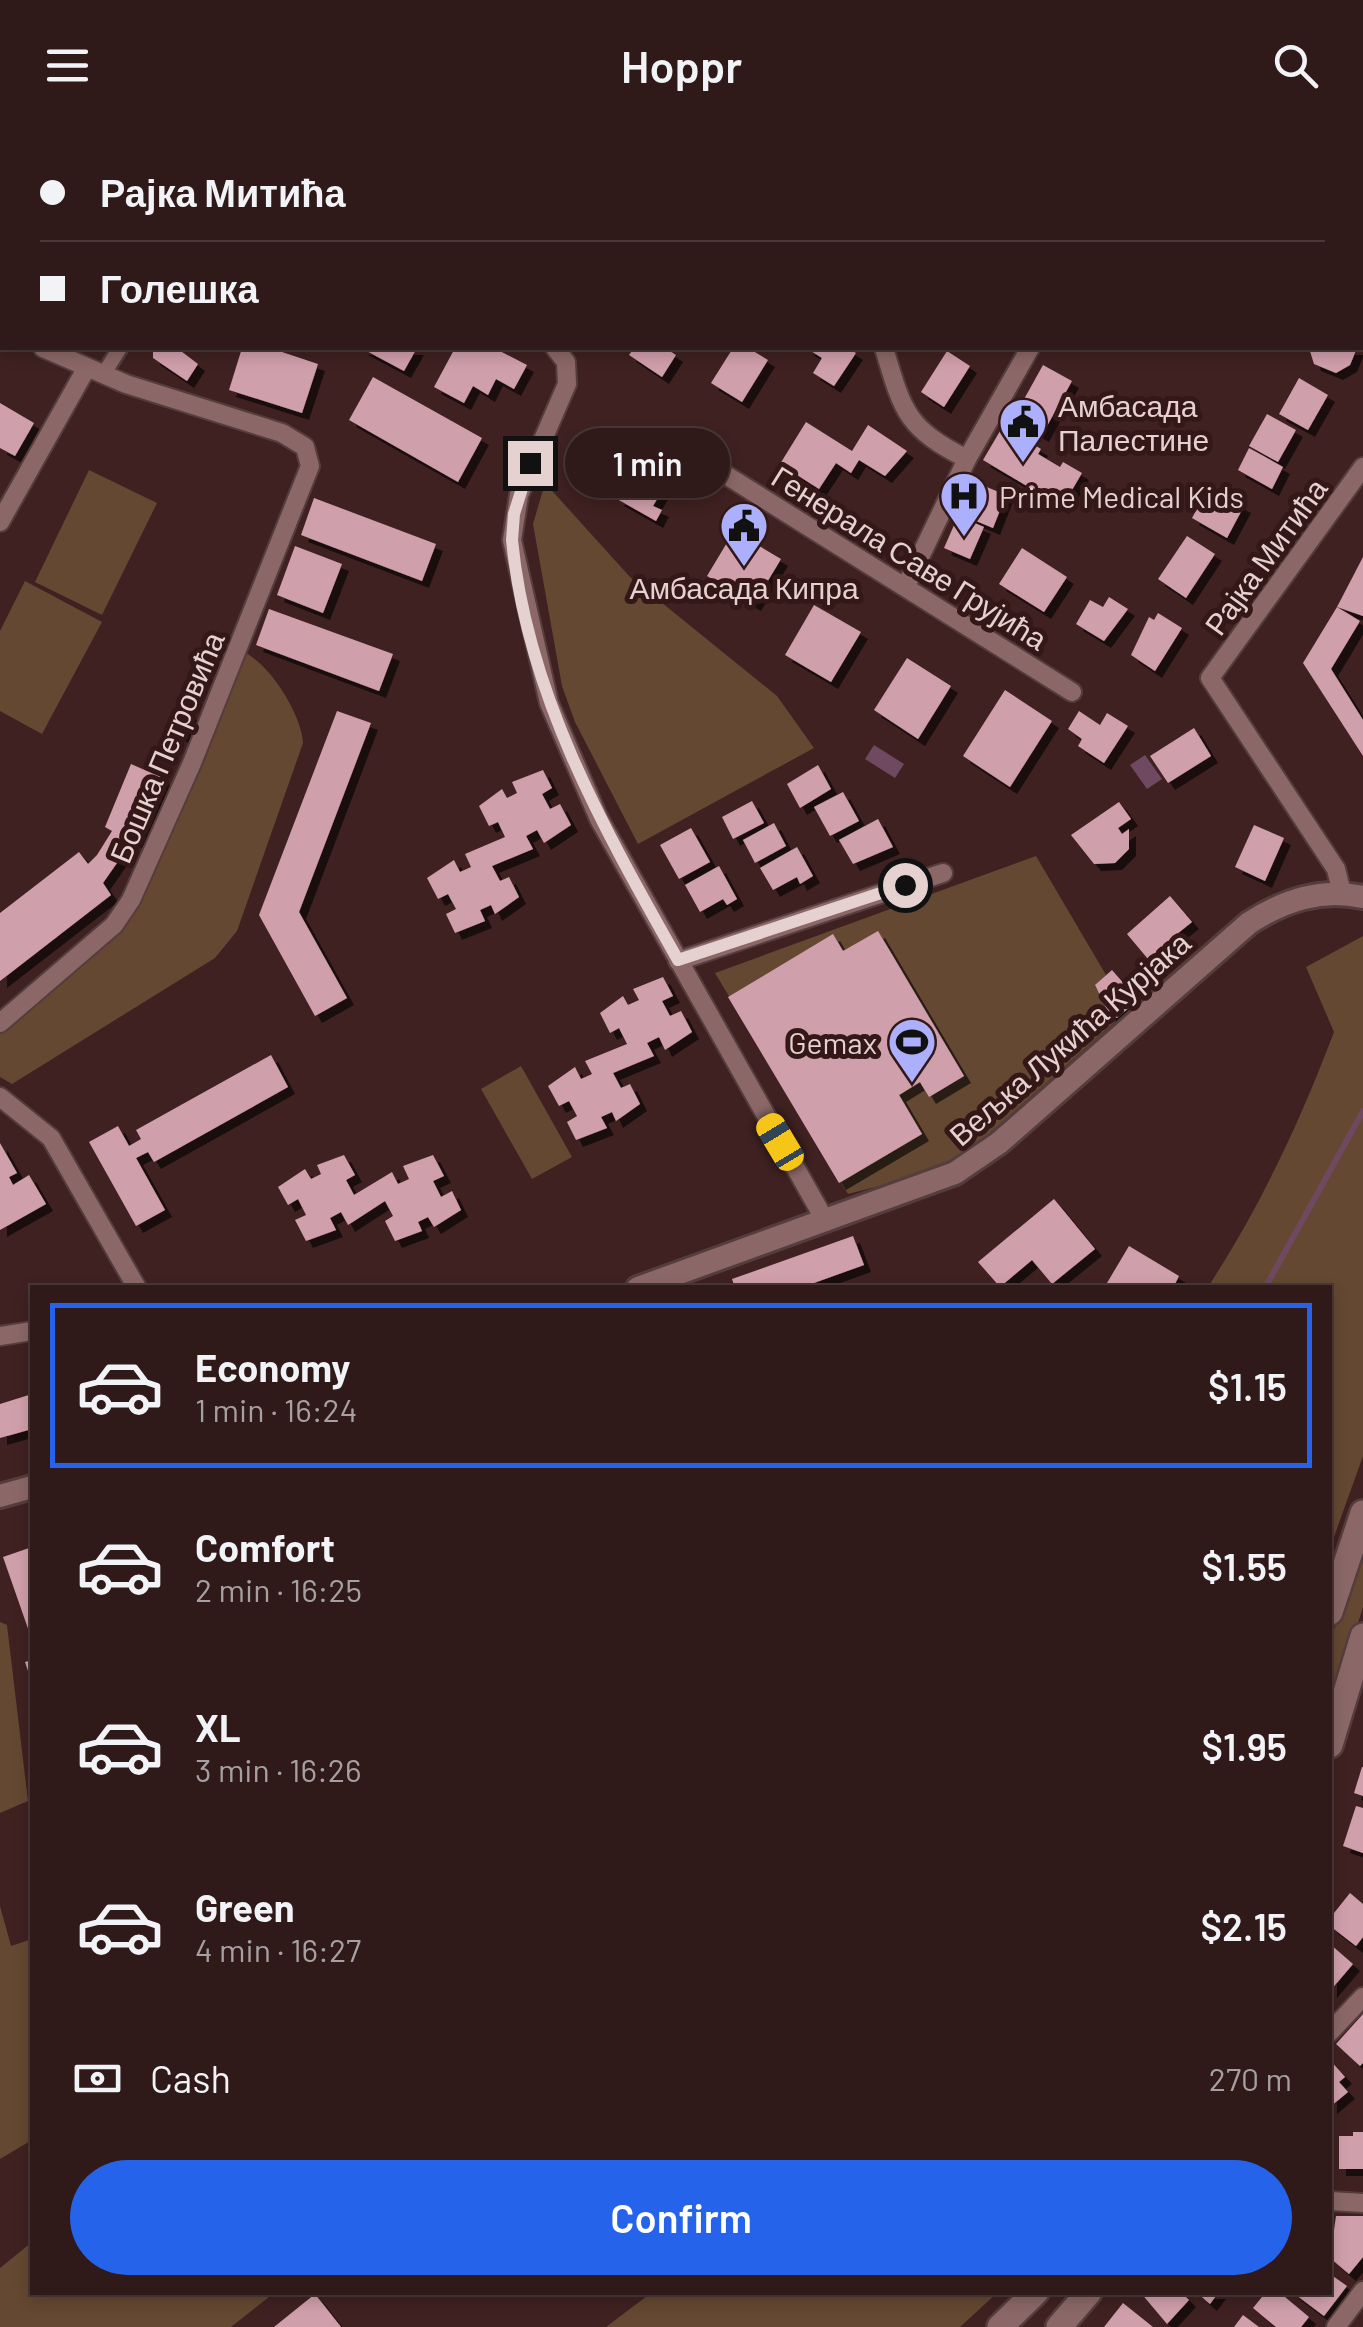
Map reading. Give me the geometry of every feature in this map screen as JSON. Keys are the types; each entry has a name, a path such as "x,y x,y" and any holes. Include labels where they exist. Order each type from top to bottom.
{"main road":[{"path":"1332,1606 1363,1513"},
{"path":"1332,1739 1363,1636"},
{"path":"1000,2327 1033,2295"},
{"path":"1058,2327 1086,2295"}],"street":[{"path":"47,350 95,372"},
{"path":"0,522 95,372 118,350"},
{"path":"557,350 566,362 567,384 519,495 512,540 555,722 600,819 826,1222"},
{"path":"885,350 916,427 928,439 967,459"},
{"path":"906,586 967,459 1029,350"},
{"name":"Бошка Петровића","path":"0,1023 114,925 131,900 192,764 310,466 305,447 282,433 95,372"},
{"name":"Рајка Митића","path":"1352,895 1210,678 1363,467"},
{"name":"Генерала Саве Грујића","path":"718,470 1072,692"},
{"path":"678,960 942,873"},
{"name":"Вељка Лукића Курјака","path":"647,1285 826,1222 974,1162 1249,923 1283,904 1352,895"},
{"path":"0,1097 51,1138 134,1285"},
{"path":"0,1336 30,1331"},
{"path":"0,1496 30,1488"},
{"path":"1332,2030 1363,1997"},
{"path":"1332,2200 1363,2203"},
{"path":"1336,2327 1363,2291"}],"shaded area":[{"path":"89,470 157,503 102,615 35,582"},
{"path":"545,483 630,577 777,696 814,748 638,844 575,722 562,686 533,524"},
{"path":"25,581 102,622 42,734 0,711 0,631"},
{"path":"237,649 259,663 281,688 296,717 303,743 237,931 215,958 12,1084 0,1077 0,1023 114,925"},
{"path":"874,745 904,764 895,778 865,759"},
{"path":"1145,755 1162,779 1147,789 1130,765"},
{"name":"Gemax","path":"1036,856 1106,975 1095,986 1115,1022 973,1148 922,1175 848,1194 715,973"},
{"path":"1363,936 1363,1456 1332,1542 1332,1285 1209,1285 1278,1163 1334,1032 1306,967"},
{"path":"521,1066 572,1157 532,1179 481,1089"},
{"path":"1363,1540 1363,1607 1332,1707 1332,1636"},
{"path":"0,1622 7,1625 28,1801 0,1813"},
{"path":"0,1906 11,1946 30,1940 30,2141 0,2159"},
{"path":"30,2244 30,2295 271,2295 231,2327 0,2327 0,2268"},
{"path":"648,2295 995,2295 960,2327 606,2327"}],"building":[{"path":"153,350 180,350 198,364 187,381 153,358"},
{"path":"241,350 282,350 318,364 302,413 229,390"},
{"path":"365,350 416,350 404,371"},
{"path":"454,350 498,350 527,365 514,389 496,379 488,395 473,386 464,403 434,387"},
{"path":"633,350 668,350 676,355 662,377 629,355"},
{"path":"732,350 751,350 768,360 742,402 711,383"},
{"path":"809,350 856,353 834,386 813,373 822,358"},
{"path":"1310,350 1356,350 1350,365 1336,373 1314,364"},
{"path":"947,351 970,366 944,407 921,392"},
{"path":"1043,365 1072,381 1042,435 1013,419"},
{"path":"373,377 482,438 458,482 349,420"},
{"path":"1299,378 1328,395 1308,430 1279,414"},
{"path":"0,403 34,423 15,456 0,448"},
{"path":"1267,414 1296,430 1278,462 1249,446"},
{"path":"806,422 852,451 868,425 907,451 885,476 859,460 851,473 836,463 819,489 780,464"},
{"path":"644,426 676,444 660,483 665,486 653,506 662,510 656,521 617,499 620,495 604,486"},
{"name":"Амбасада Палестине","path":"1003,426 1041,449 1038,454 1060,467 1063,462 1082,473 1062,507 983,460"},
{"path":"1249,448 1283,467 1272,489 1238,470"},
{"path":"977,483 1006,495 993,528 964,516"},
{"path":"1209,487 1244,506 1227,538 1192,518"},
{"path":"314,498 436,544 422,581 301,535"},
{"name":"Prime Medical Kids","path":"958,516 984,527 970,559 944,548"},
{"name":"Амбасада Кипра","path":"734,531 781,559 754,604 707,576"},
{"path":"1187,536 1215,554 1186,598 1158,579"},
{"path":"295,546 342,564 323,613 277,595"},
{"path":"1022,548 1067,577 1044,612 999,584"},
{"path":"1363,557 1363,616 1337,607"},
{"path":"1109,597 1128,609 1104,641 1076,624 1090,600 1103,607"},
{"path":"814,605 861,632 831,682 785,655"},
{"path":"1337,607 1360,621 1331,669 1363,720 1363,756 1303,663"},
{"path":"269,609 393,654 379,691 256,645"},
{"path":"1158,613 1182,628 1155,671 1131,655 1149,617 1154,620"},
{"path":"907,658 951,686 918,739 874,710"},
{"path":"1005,690 1052,721 1010,787 963,756"},
{"path":"176,707 194,715 184,737 166,729"},
{"path":"337,711 371,723 299,912 347,998 315,1016 259,915"},
{"path":"1079,711 1100,725 1107,713 1128,726 1104,763 1078,746 1082,739 1068,729"},
{"path":"1194,728 1211,756 1168,783 1150,756"},
{"path":"131,764 163,778 137,842 133,840 103,883 111,895 0,981 0,913 79,852 88,864 97,855 112,831 105,827"},
{"path":"818,765 831,789 800,808 787,784"},
{"path":"543,770 552,788 542,794 550,809 560,804 571,825 544,843 537,830 526,836 533,849 492,866 500,881 509,877 519,897 495,914 491,905 480,910 485,921 455,933 446,914 456,909 448,894 438,899 427,878 454,860 460,872 471,867 465,854 505,837 498,822 489,826 479,806 502,789 507,798 517,793 512,782"},
{"path":"843,792 859,821 830,836 814,807"},
{"path":"752,801 764,823 733,839 722,817"},
{"path":"1119,802 1131,819 1118,828 1122,834 1129,829 1129,849 1115,863 1094,864 1071,835"},
{"path":"878,819 893,847 853,864 839,840"},
{"path":"774,823 786,846 755,863 743,840"},
{"path":"1254,825 1284,838 1265,881 1235,867"},
{"path":"691,828 710,862 679,879 660,845"},
{"path":"797,847 813,876 800,884 797,877 773,890 760,868"},
{"path":"719,866 737,899 727,905 723,899 700,912 685,885"},
{"path":"1170,896 1192,922 1172,938 1181,949 1170,958 1161,948 1148,959 1127,934"},
{"path":"878,931 964,1076 929,1097 920,1082 899,1095 922,1134 839,1183 728,997 833,934 843,951"},
{"path":"1112,970 1138,1000 1117,1018 1110,1016 1095,985"},
{"path":"663,977 673,996 662,1001 670,1016 681,1011 692,1032 665,1050 659,1037 647,1043 654,1056 613,1073 621,1088 630,1084 640,1104 616,1121 612,1112 601,1117 607,1128 576,1140 567,1122 577,1116 569,1101 559,1106 548,1086 575,1067 581,1079 592,1074 585,1061 627,1044 619,1028 610,1033 600,1013 623,996 628,1005 639,1000 633,989"},
{"path":"271,1055 288,1087 154,1162 148,1152 136,1158 165,1210 136,1226 89,1142 118,1126 129,1146 141,1139 136,1130"},
{"path":"0,1143 17,1173 9,1177 13,1185 29,1175 46,1204 0,1230"},
{"path":"344,1155 355,1175 346,1180 354,1195 392,1172 398,1184 409,1179 403,1166 433,1155 444,1176 433,1181 441,1197 452,1191 461,1210 434,1227 428,1217 418,1222 422,1231 395,1241 385,1221 393,1216 385,1201 348,1225 341,1212 330,1218 336,1230 306,1241 295,1220 306,1215 298,1199 288,1205 278,1187 305,1169 311,1179 321,1174 317,1165"},
{"path":"1054,1199 1095,1249 1052,1284 1032,1260 1002,1285 978,1262"},
{"path":"853,1236 864,1265 808,1285 734,1285 732,1279"},
{"path":"1129,1246 1179,1276 1174,1285 1106,1285"},
{"path":"30,1395 30,1430 0,1438 0,1404"},
{"path":"30,1548 30,1634 3,1557"},
{"path":"1363,1767 1363,1796 1354,1793"},
{"path":"1356,1806 1363,1808 1363,1853 1343,1846"},
{"path":"1350,1893 1363,1904 1363,1937 1356,1946 1332,1928 1332,1916"},
{"path":"1332,1946 1353,1964 1332,1989"},
{"path":"1363,2014 1363,2063 1360,2066 1336,2044"},
{"path":"1332,2062 1345,2077 1339,2082 1348,2092 1332,2105"},
{"path":"1353,2132 1363,2132 1363,2169 1339,2169 1339,2136 1353,2136"},
{"path":"1336,2216 1363,2216 1363,2257 1349,2274 1332,2260"},
{"path":"1332,2275 1347,2286 1324,2316 1296,2295 1332,2295"},
{"path":"316,2295 341,2327 274,2327"},
{"path":"1143,2295 1184,2295 1189,2300 1167,2324"},
{"path":"1200,2295 1217,2295 1210,2304"},
{"path":"1264,2295 1283,2295 1309,2317 1301,2327 1276,2327 1253,2308"},
{"path":"1123,2303 1153,2327 1104,2327"},
{"path":"1243,2315 1259,2327 1234,2327"}],"waterway":[{"path":"1267,1285 1363,1111"}],"place":[{"name":"Амбасада Палестине","path":"1023,464"},
{"name":"Prime Medical Kids","path":"964,538"},
{"name":"Амбасада Кипра","path":"744,568"},
{"name":"Gemax","path":"912,1084"}],"route":[{"path":"530,463 514,514 512,540 549,703 600,819 678,960 905,885"}]}
